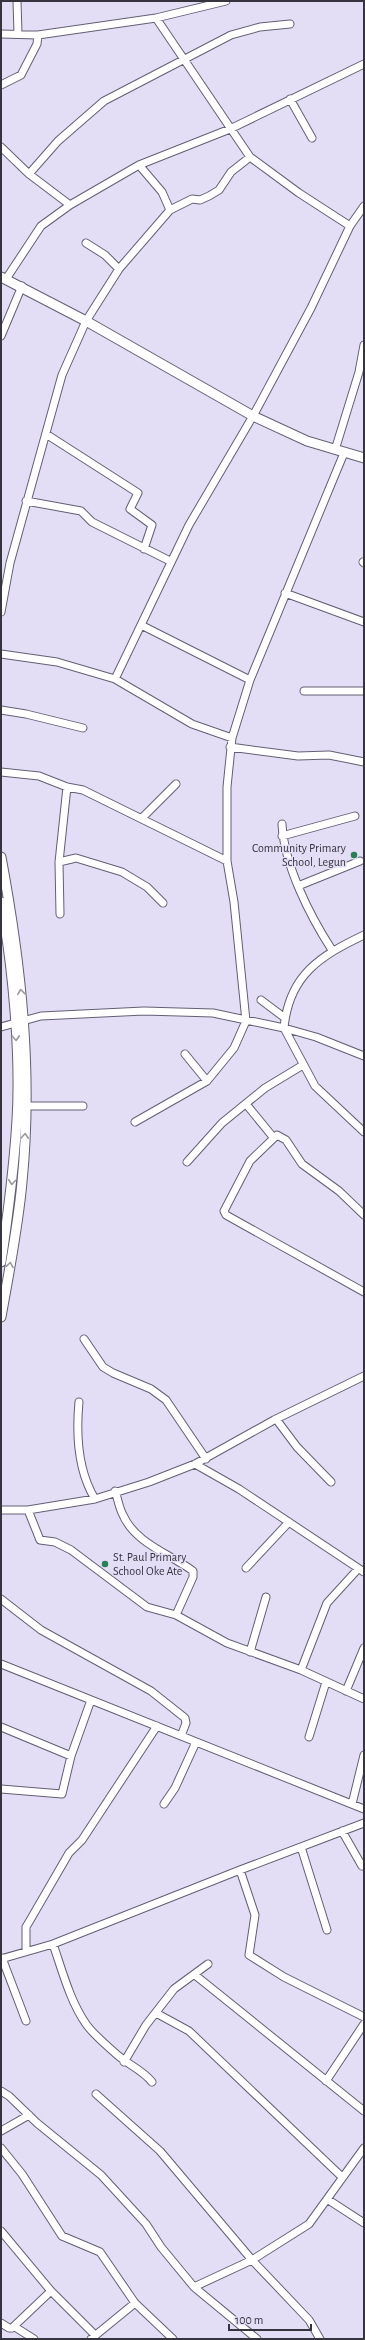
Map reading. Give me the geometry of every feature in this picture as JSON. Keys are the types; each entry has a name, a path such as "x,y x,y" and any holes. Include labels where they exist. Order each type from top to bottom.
{"main road":[{"path":"3,278 22,286 253,416 283,431 364,458"},
{"path":"1,857 17,950 24,1019 26,1106 21,1196 1,1317"},
{"path":"1,902 15,1023 17,1119 10,1199 1,1262"}],"street":[{"path":"17,1 18,34"},
{"path":"1,34 38,35 156,18 226,1"},
{"path":"156,18 186,60 230,129 250,157 299,193 350,226"},
{"path":"29,174 58,141 104,101 186,60 209,45 260,27 290,24"},
{"path":"1,85 21,75 37,44 38,35"},
{"path":"3,278 41,226 70,205 139,165 230,129 364,64"},
{"path":"290,99 312,138"},
{"path":"1,148 29,174 70,205"},
{"path":"1,612 10,563 62,375 86,321 119,269 170,210 192,199 200,200 219,190 231,172 250,157"},
{"path":"139,165 162,192 170,210"},
{"path":"115,678 170,561 189,525 253,416 311,308 350,226 364,206"},
{"path":"86,243 105,255 119,269"},
{"path":"1,336 22,286"},
{"path":"135,1122 207,1081 234,1048 246,1021 234,902 227,860 227,788 230,748 250,680 286,593 340,451 362,373 364,345"},
{"path":"46,434 138,493 130,510 152,524 144,549"},
{"path":"26,501 81,511 92,522 170,561"},
{"path":"286,593 364,622"},
{"path":"141,625 250,680"},
{"path":"1,654 57,662 115,678 192,724 232,738"},
{"path":"304,691 364,691"},
{"path":"1,710 26,714 83,728"},
{"path":"230,748 298,756 329,754 364,762"},
{"path":"1,772 39,776 67,787 83,790 227,860"},
{"path":"142,818 176,784"},
{"path":"60,914 59,862 67,787"},
{"path":"282,836 355,816"},
{"path":"282,824 282,836 298,886 313,922 332,950"},
{"path":"59,862 76,858 122,872 147,887 163,903"},
{"path":"298,886 360,861"},
{"path":"364,935 332,950 300,978 293,991 285,1018 284,1028 315,1086 364,1132"},
{"path":"262,1000 285,1018"},
{"path":"1,1028 24,1019 41,1016 144,1011 213,1014 284,1028 324,1040 364,1056"},
{"path":"185,1054 207,1081"},
{"path":"187,1162 222,1122 265,1088 303,1065"},
{"path":"246,1104 273,1137"},
{"path":"26,1106 83,1106"},
{"path":"364,1215 340,1192 302,1164 286,1140 277,1135 273,1137 250,1161 224,1207 226,1215 364,1292"},
{"path":"84,1339 103,1367 113,1374 151,1389 166,1400 206,1459"},
{"path":"1,1510 28,1510 95,1499 115,1491 149,1482 206,1459 276,1419 364,1376"},
{"path":"79,1402 76,1429 86,1484 95,1499"},
{"path":"276,1419 297,1447 331,1482"},
{"path":"195,1464 239,1489 361,1570 327,1602 301,1670"},
{"path":"115,1491 123,1516 130,1528 141,1538 193,1572 193,1577 176,1615"},
{"path":"28,1510 40,1540 55,1542 71,1550 147,1607 176,1615 227,1643 301,1670 364,1699"},
{"path":"246,1568 289,1522"},
{"path":"250,1652 266,1597"},
{"path":"1,1599 41,1630 151,1691 185,1718 186,1723 181,1736"},
{"path":"346,1691 364,1648"},
{"path":"1,1664 364,1809"},
{"path":"309,1737 326,1682"},
{"path":"1,1789 62,1794 71,1756 91,1700"},
{"path":"26,1951 26,1928 55,1876 69,1854 82,1840 157,1726"},
{"path":"1,1727 71,1756"},
{"path":"164,1804 175,1788 196,1742"},
{"path":"352,1804 364,1755"},
{"path":"26,2021 1,1959 53,1944 364,1823"},
{"path":"342,1831 362,1866"},
{"path":"301,1847 327,1930"},
{"path":"240,1870 255,1915 249,1955 284,1977 364,2017"},
{"path":"53,1944 77,2010 83,2020 124,2062 135,2069 144,2072 152,2082"},
{"path":"124,2062 156,2013 174,1989 208,1964"},
{"path":"195,1975 364,2111"},
{"path":"156,2013 188,2031 342,2177"},
{"path":"326,2081 364,2024"},
{"path":"1,2091 9,2096 29,2115 101,2175 121,2196 194,2287 256,2339"},
{"path":"96,2094 160,2151 252,2260 309,2320 320,2339"},
{"path":"1,2131 29,2115"},
{"path":"1,2148 22,2174 62,2236 100,2252 135,2303 173,2339"},
{"path":"194,2287 252,2260 308,2224 364,2148"},
{"path":"327,2199 364,2223"},
{"path":"1,2231 51,2291 93,2337 135,2303"},
{"path":"12,2328 51,2291"},
{"path":"1,2323 12,2328 15,2327 34,2339"}],"place":[{"name":"Community Primary School, Legun","path":"354,855"},
{"name":"St. Paul Primary School Oke Ate","path":"105,1564"}]}
